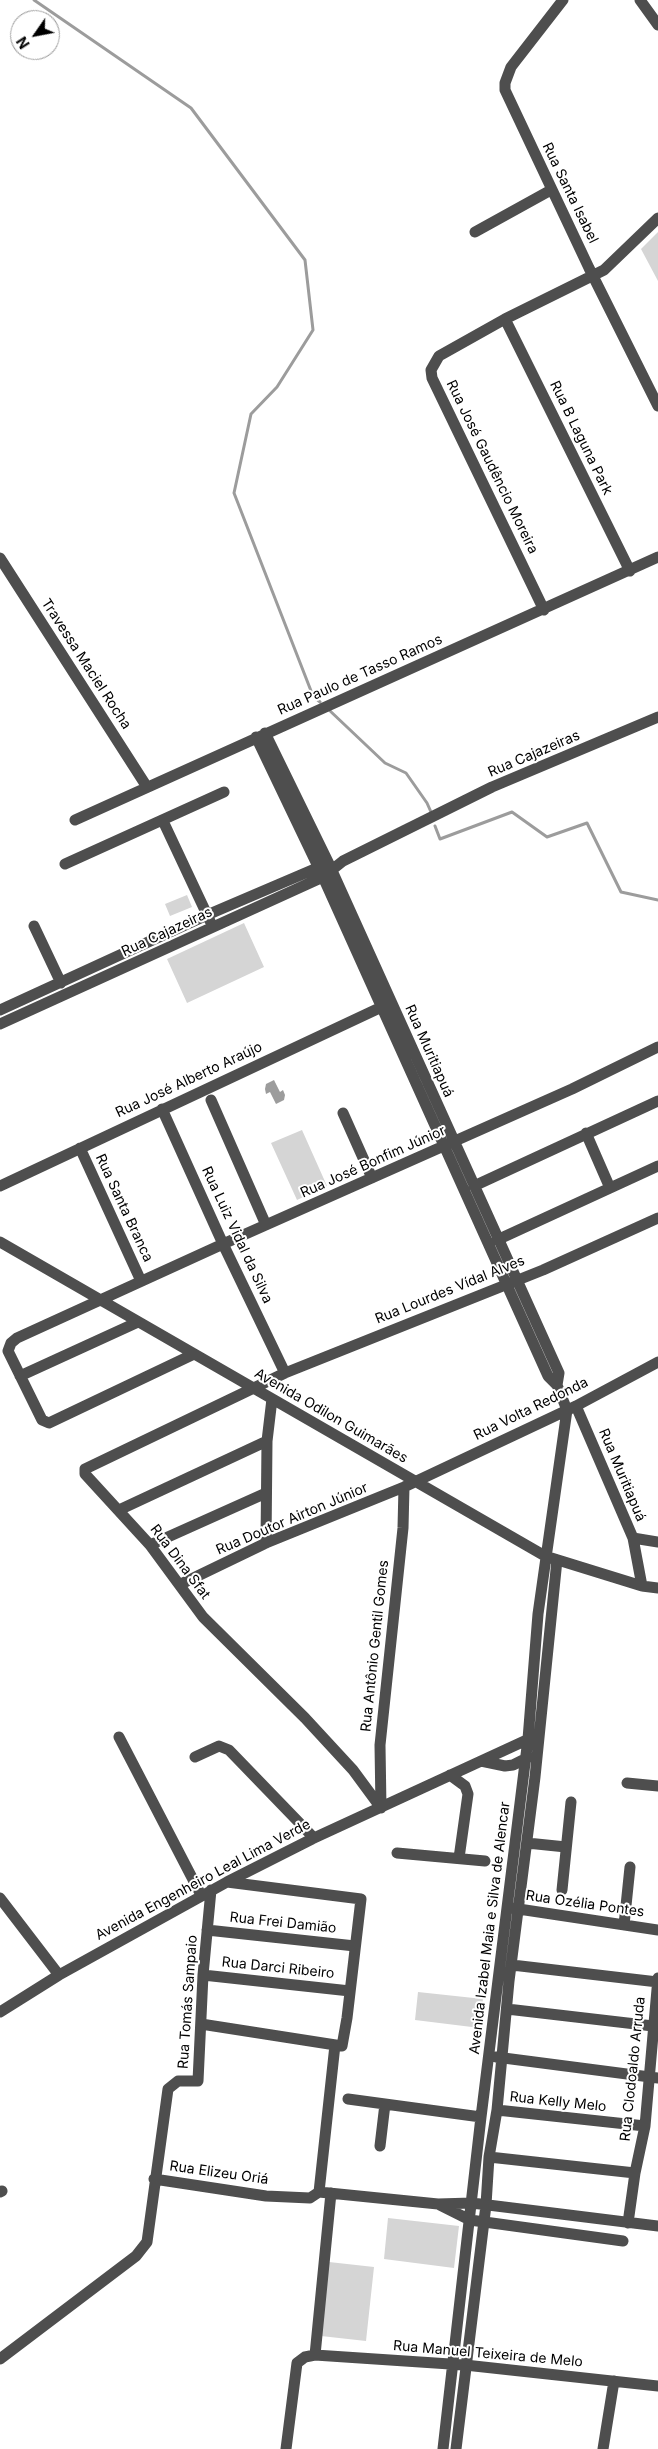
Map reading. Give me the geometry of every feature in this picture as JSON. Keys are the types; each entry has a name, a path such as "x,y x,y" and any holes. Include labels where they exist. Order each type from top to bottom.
{"street":[{"name":"Rua Santa Isabel","path":"563,0 511,67 505,83 505,90 593,277 658,406"},
{"path":"640,0 658,24"},
{"path":"475,232 551,190"},
{"name":"Rua José Gaudêncio Moreira","path":"544,610 432,378 431,370 439,356 505,319 593,277 614,263 658,218"},
{"name":"Rua B Laguna Park","path":"505,319 630,571"},
{"name":"Travessa Maciel Rocha","path":"0,558 147,787"},
{"name":"Rua Paulo de Tasso Ramos","path":"74,820 658,558"},
{"name":"Rua Cajazeiras","path":"0,1010 207,915 343,861 492,787 658,717"},
{"name":"Rua Muritiapuá","path":"260,735 325,869 449,1144 510,1281 548,1376 557,1385 571,1408 633,1538 642,1586"},
{"path":"65,864 224,792"},
{"path":"163,820 214,927"},
{"name":"Rua Cajazeiras","path":"0,1024 214,927 325,869"},
{"path":"34,926 61,983"},
{"name":"Rua José Alberto Araújo","path":"0,1186 386,1005"},
{"name":"Rua José Bonfim Júnior","path":"20,1376 9,1354 9,1347 17,1338 572,1089 658,1047"},
{"path":"210,1100 266,1225"},
{"path":"474,1186 658,1101"},
{"name":"Rua Luiz Vidal da Silva","path":"162,1109 223,1244 285,1373"},
{"path":"343,1113 372,1178"},
{"path":"586,1134 610,1188"},
{"name":"Rua Muritiapuá","path":"449,1144 474,1186 497,1240 510,1281"},
{"name":"Rua Santa Branca","path":"80,1148 141,1281"},
{"path":"497,1240 658,1166"},
{"name":"Rua Lourdes Vídal Alves","path":"253,1388 285,1373 510,1281 543,1270 658,1218"},
{"name":"Avenida Odilon Guimarães","path":"0,1242 98,1301 272,1398 545,1556 642,1586 658,1588"},
{"path":"138,1322 20,1376 42,1420 53,1423 194,1354"},
{"name":"Rua Volta Redonda","path":"416,1482 571,1408 658,1362"},
{"name":"Rua Dina Sfat","path":"253,1388 88,1466 85,1474 150,1545 203,1617 305,1718 352,1770 381,1808"},
{"path":"266,1543 267,1441 272,1398"},
{"name":"Avenida Izabel Maia e Silva de Alencar","path":"457,2443 467,2252 481,2117 507,2009 504,1980 512,1965 513,1908 527,1843 540,1735 541,1662 538,1614 545,1556 571,1408"},
{"path":"119,1510 267,1441"},
{"name":"Rua Doutor Airton Júnior","path":"180,1584 266,1543 416,1482"},
{"name":"Rua Antônio Gentil Gomes","path":"381,1808 380,1745 403,1528 404,1487"},
{"path":"150,1545 266,1493"},
{"path":"633,1538 658,1542"},
{"name":"Avenida Izabel Maia e Silva de Alencar","path":"444,2449 460,2365 486,2205 489,2157 497,2110 496,2057 513,1908 524,1760 550,1616 557,1560"},
{"path":"538,1614 550,1616"},
{"name":"Avenida Engenheiro Leal Lima Verde","path":"0,2012 60,1975 227,1882 314,1838 540,1735"},
{"path":"119,1737 206,1893"},
{"path":"195,1757 219,1746 229,1750 314,1838"},
{"path":"481,1761 505,1766 538,1753"},
{"path":"450,1776 465,1786 468,1794 459,1858"},
{"path":"627,1783 658,1786"},
{"path":"562,1890 571,1802"},
{"path":"527,1843 566,1847"},
{"path":"397,1853 485,1861"},
{"path":"624,1925 630,1867"},
{"path":"201,2024 342,2046 360,1899 227,1882"},
{"name":"Rua Tomás Sampaio","path":"154,2179 168,2089 178,2081 198,2081 207,1930 206,1893"},
{"path":"0,1898 60,1975"},
{"name":"Rua Ozélia Pontes","path":"513,1908 658,1930"},
{"name":"Rua Frei Damião","path":"207,1930 355,1946"},
{"path":"512,1965 658,1980"},
{"name":"Rua Darci Ribeiro","path":"203,1975 350,1990"},
{"name":"Rua Clodoaldo Arruda","path":"628,2223 634,2174 654,2078 653,2026 658,1980"},
{"path":"507,2009 653,2026"},
{"path":"286,2449 297,2364 305,2358 315,2355 335,2045"},
{"path":"496,2057 654,2078"},
{"path":"348,2099 481,2117"},
{"path":"380,2146 385,2104"},
{"name":"Rua Kelly Melo","path":"497,2110 645,2126"},
{"path":"489,2157 634,2174"},
{"name":"Rua Elizeu Oriá","path":"0,2359 144,2248 149,2231 154,2179 266,2196 310,2198 325,2192 438,2204 472,2203 658,2226"},
{"name":"Rua Elizeu Oriá","path":"438,2204 470,2220 623,2240"},
{"path":"575,2234 577,2216"},
{"path":"467,2252 479,2254"},
{"name":"Rua Manuel Teixeira de Melo","path":"315,2355 460,2365 658,2386"},
{"path":"603,2449 614,2381"},
{"path":"445,2436 457,2443"}],"shaded area":[{"path":"658,232 658,281 641,249"},
{"path":"187,895 192,907 170,916 165,904"},
{"path":"244,923 264,967 187,1003 167,959"},
{"path":"274,1080 280,1092 283,1090 285,1095 284,1100 276,1104 270,1092 266,1094 265,1089 266,1084"},
{"path":"302,1130 327,1186 297,1200 271,1143"},
{"path":"418,1992 483,1999 480,2028 415,2020"},
{"path":"388,2218 459,2226 454,2268 384,2259"},
{"path":"329,2262 374,2267 366,2341 321,2336"}],"waterway":[{"path":"34,0 191,108 305,260 313,330 277,387 251,414 234,493 313,696 320,702"},
{"path":"328,709 385,763 406,773 431,812"},
{"path":"435,826 440,839 512,812 547,837 587,823 621,892 658,900"}]}
